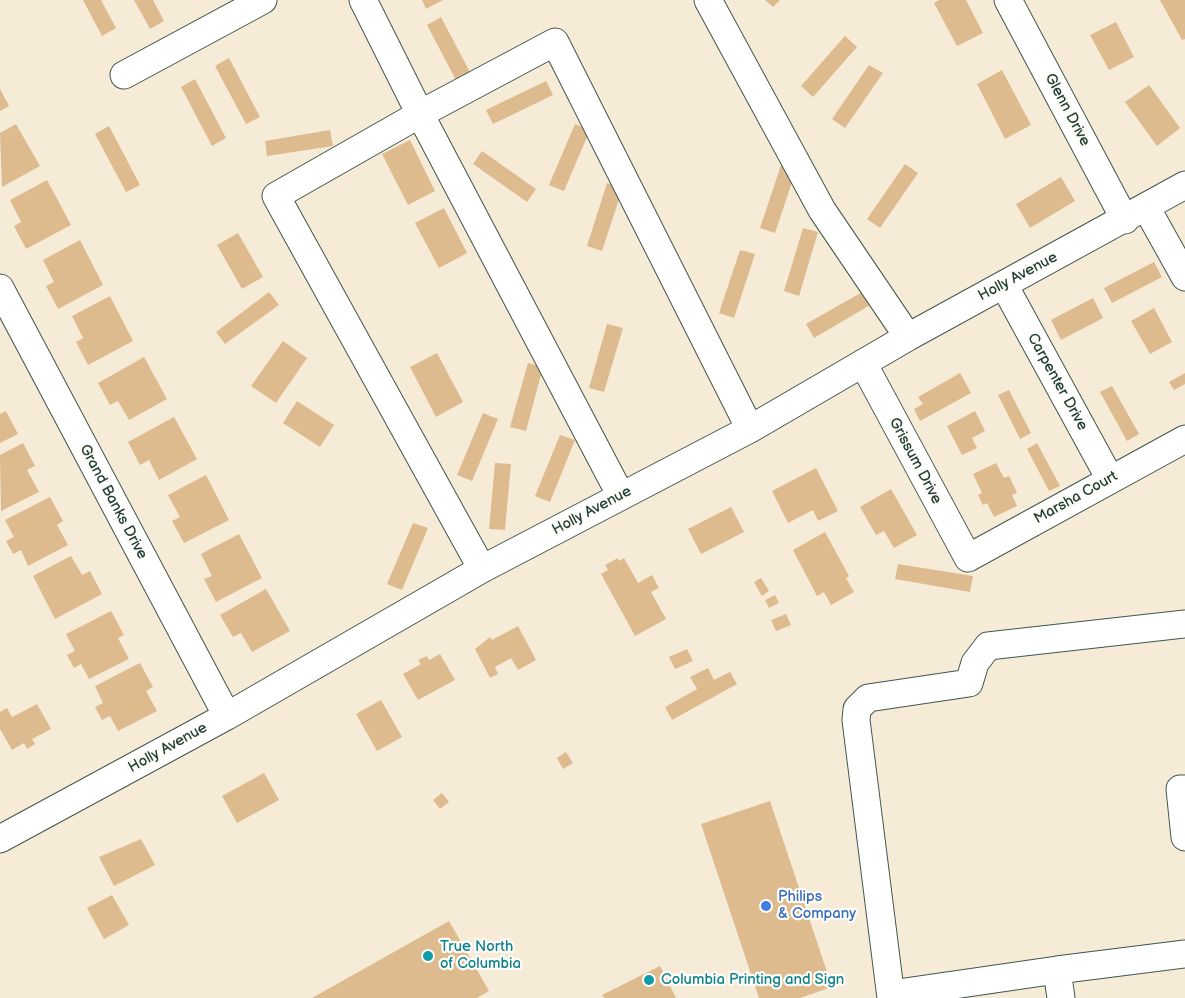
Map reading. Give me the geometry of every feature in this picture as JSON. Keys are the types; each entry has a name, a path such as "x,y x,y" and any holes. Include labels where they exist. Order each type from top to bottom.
{"street":[{"path":"124,75 263,0"},
{"path":"363,0 420,114 621,496"},
{"path":"708,0 822,210 908,337"},
{"name":"Glenn Drive","path":"1008,0 1136,214 1185,277"},
{"path":"482,569 276,196 420,114 555,42 750,429"},
{"name":"Holly Avenue","path":"0,839 227,716 482,569 750,429 908,337 1185,186"},
{"name":"Carpenter Drive","path":"1004,285 1110,479"},
{"name":"Grand Banks Drive","path":"0,288 227,716"},
{"name":"Grissum Drive","path":"863,363 968,558"},
{"name":"Marsha Court","path":"968,558 1185,439"},
{"path":"1185,624 988,646 975,663 969,683 868,698 857,709 855,720 891,996 1057,970 1185,954"},
{"path":"1185,789 1180,789 1185,837"},
{"path":"1057,970 1061,998"}],"building":[{"path":"83,0 101,0 116,28 102,36"},
{"path":"134,0 153,0 164,21 150,29"},
{"path":"422,0 443,0 426,9"},
{"path":"765,0 780,0 773,7"},
{"path":"939,0 966,0 983,33 957,46 934,3"},
{"path":"1160,0 1185,0 1185,39 1182,40"},
{"path":"441,17 472,76 458,84 427,25"},
{"path":"1116,22 1134,57 1109,70 1090,35"},
{"path":"845,36 857,47 813,97 801,86"},
{"path":"229,58 260,117 246,124 215,66"},
{"path":"869,65 883,73 845,128 832,119"},
{"path":"1002,70 1031,125 1005,139 977,84"},
{"path":"195,79 226,138 212,146 181,87"},
{"path":"546,81 553,95 493,124 486,110"},
{"path":"1149,85 1180,128 1157,146 1125,102"},
{"path":"0,89 9,106 0,111"},
{"path":"16,124 40,166 2,187 0,133"},
{"path":"575,124 590,130 564,191 549,185"},
{"path":"109,126 140,185 126,192 95,134"},
{"path":"330,130 333,146 267,156 265,141"},
{"path":"410,140 435,191 408,205 382,154"},
{"path":"482,151 536,189 527,202 473,164"},
{"path":"905,164 918,173 880,228 867,219"},
{"path":"781,165 796,170 775,233 760,228"},
{"path":"1061,177 1075,201 1030,228 1016,204"},
{"path":"47,180 71,225 26,249 14,226 21,222 10,200"},
{"path":"607,183 623,187 602,251 587,246"},
{"path":"444,208 467,253 439,268 415,223"},
{"path":"803,228 818,232 799,296 784,291"},
{"path":"238,233 263,277 242,289 217,245"},
{"path":"80,240 103,285 58,309 46,286 54,282 43,260"},
{"path":"740,250 755,254 734,318 719,313"},
{"path":"1154,262 1162,277 1112,303 1104,288"},
{"path":"864,291 872,304 814,338 806,324"},
{"path":"269,292 279,305 225,344 216,332"},
{"path":"110,296 133,341 88,365 76,342 83,338 72,316"},
{"path":"1093,298 1103,318 1061,340 1051,320"},
{"path":"1154,308 1172,342 1150,354 1131,321"},
{"path":"607,324 623,328 604,392 589,388"},
{"path":"283,341 307,358 276,403 251,386"},
{"path":"437,353 463,402 436,417 410,367"},
{"path":"144,357 167,399 129,420 118,401 110,405 98,383"},
{"path":"528,363 543,367 526,431 510,427"},
{"path":"960,373 971,393 920,421 914,409 923,404 918,397"},
{"path":"1185,373 1185,384 1174,390 1169,382"},
{"path":"1112,386 1139,434 1127,441 1100,392"},
{"path":"1009,390 1031,433 1020,439 998,395"},
{"path":"297,401 334,425 320,447 283,423"},
{"path":"6,411 18,434 0,443 0,414"},
{"path":"975,411 985,431 972,438 977,448 962,455 947,426"},
{"path":"483,413 498,419 472,481 457,475"},
{"path":"174,417 197,459 159,480 149,460 140,465 128,442"},
{"path":"560,435 575,440 550,502 535,496"},
{"path":"23,443 35,466 27,470 39,492 1,511 0,455"},
{"path":"1037,443 1060,486 1049,491 1027,449"},
{"path":"495,463 511,464 505,530 489,529"},
{"path":"996,463 1004,478 1009,476 1017,493 1012,495 1017,506 994,517 987,503 983,505 978,495 982,493 973,474"},
{"path":"816,468 838,511 818,521 813,510 788,523 772,491"},
{"path":"206,475 229,520 184,543 172,521 180,517 168,495"},
{"path":"891,489 917,535 894,548 884,531 876,535 860,507"},
{"path":"50,497 63,521 57,525 68,545 28,566 21,550 13,554 6,541 14,537 5,520"},
{"path":"731,507 744,532 701,554 688,529"},
{"path":"413,523 428,528 402,590 387,584"},
{"path":"825,532 849,576 846,578 854,592 831,605 824,592 817,596 793,550"},
{"path":"239,534 262,578 216,602 204,579 212,576 201,554"},
{"path":"71,556 82,575 90,571 102,594 55,619 33,576"},
{"path":"618,558 619,561 624,558 638,583 652,575 659,588 651,592 666,619 635,636 601,574 608,570 605,565"},
{"path":"898,564 973,576 970,592 895,579"},
{"path":"761,578 769,591 762,596 754,582"},
{"path":"266,589 290,631 252,652 241,633 233,637 220,615"},
{"path":"775,595 779,603 769,608 765,600"},
{"path":"111,611 124,635 118,638 129,659 89,679 81,664 74,668 67,655 75,651 66,634"},
{"path":"786,614 791,625 776,631 771,620"},
{"path":"518,626 536,660 518,670 511,658 495,667 498,674 490,678 475,649 490,637 492,640"},
{"path":"687,649 693,661 675,669 669,657"},
{"path":"440,654 455,680 418,700 403,674 421,664 418,660 427,656 429,660"},
{"path":"140,663 153,687 146,691 157,711 118,731 110,716 102,720 95,707 103,703 95,686"},
{"path":"708,668 714,680 730,672 737,684 672,720 665,707 697,689 690,677"},
{"path":"381,700 402,737 377,751 356,714"},
{"path":"37,704 51,729 32,739 35,744 27,749 24,743 12,750 0,729 0,712 7,708 12,717"},
{"path":"566,752 573,763 563,769 557,758"},
{"path":"264,773 279,800 237,823 222,796"},
{"path":"442,793 449,802 440,809 433,800"},
{"name":"Philips & Company","path":"770,801 832,987 800,998 759,998 701,824"},
{"path":"141,839 155,865 114,886 99,857"},
{"path":"112,895 129,925 104,939 87,908"},
{"name":"True North of Columbia","path":"449,921 489,991 477,998 312,998"},
{"name":"Columbia Printing and Sign","path":"660,966 676,998 604,998 602,995"}],"place":[{"name":"Philips & Company","path":"766,906"},
{"name":"True North of Columbia","path":"428,956"},
{"name":"Columbia Printing and Sign","path":"649,980"}]}
